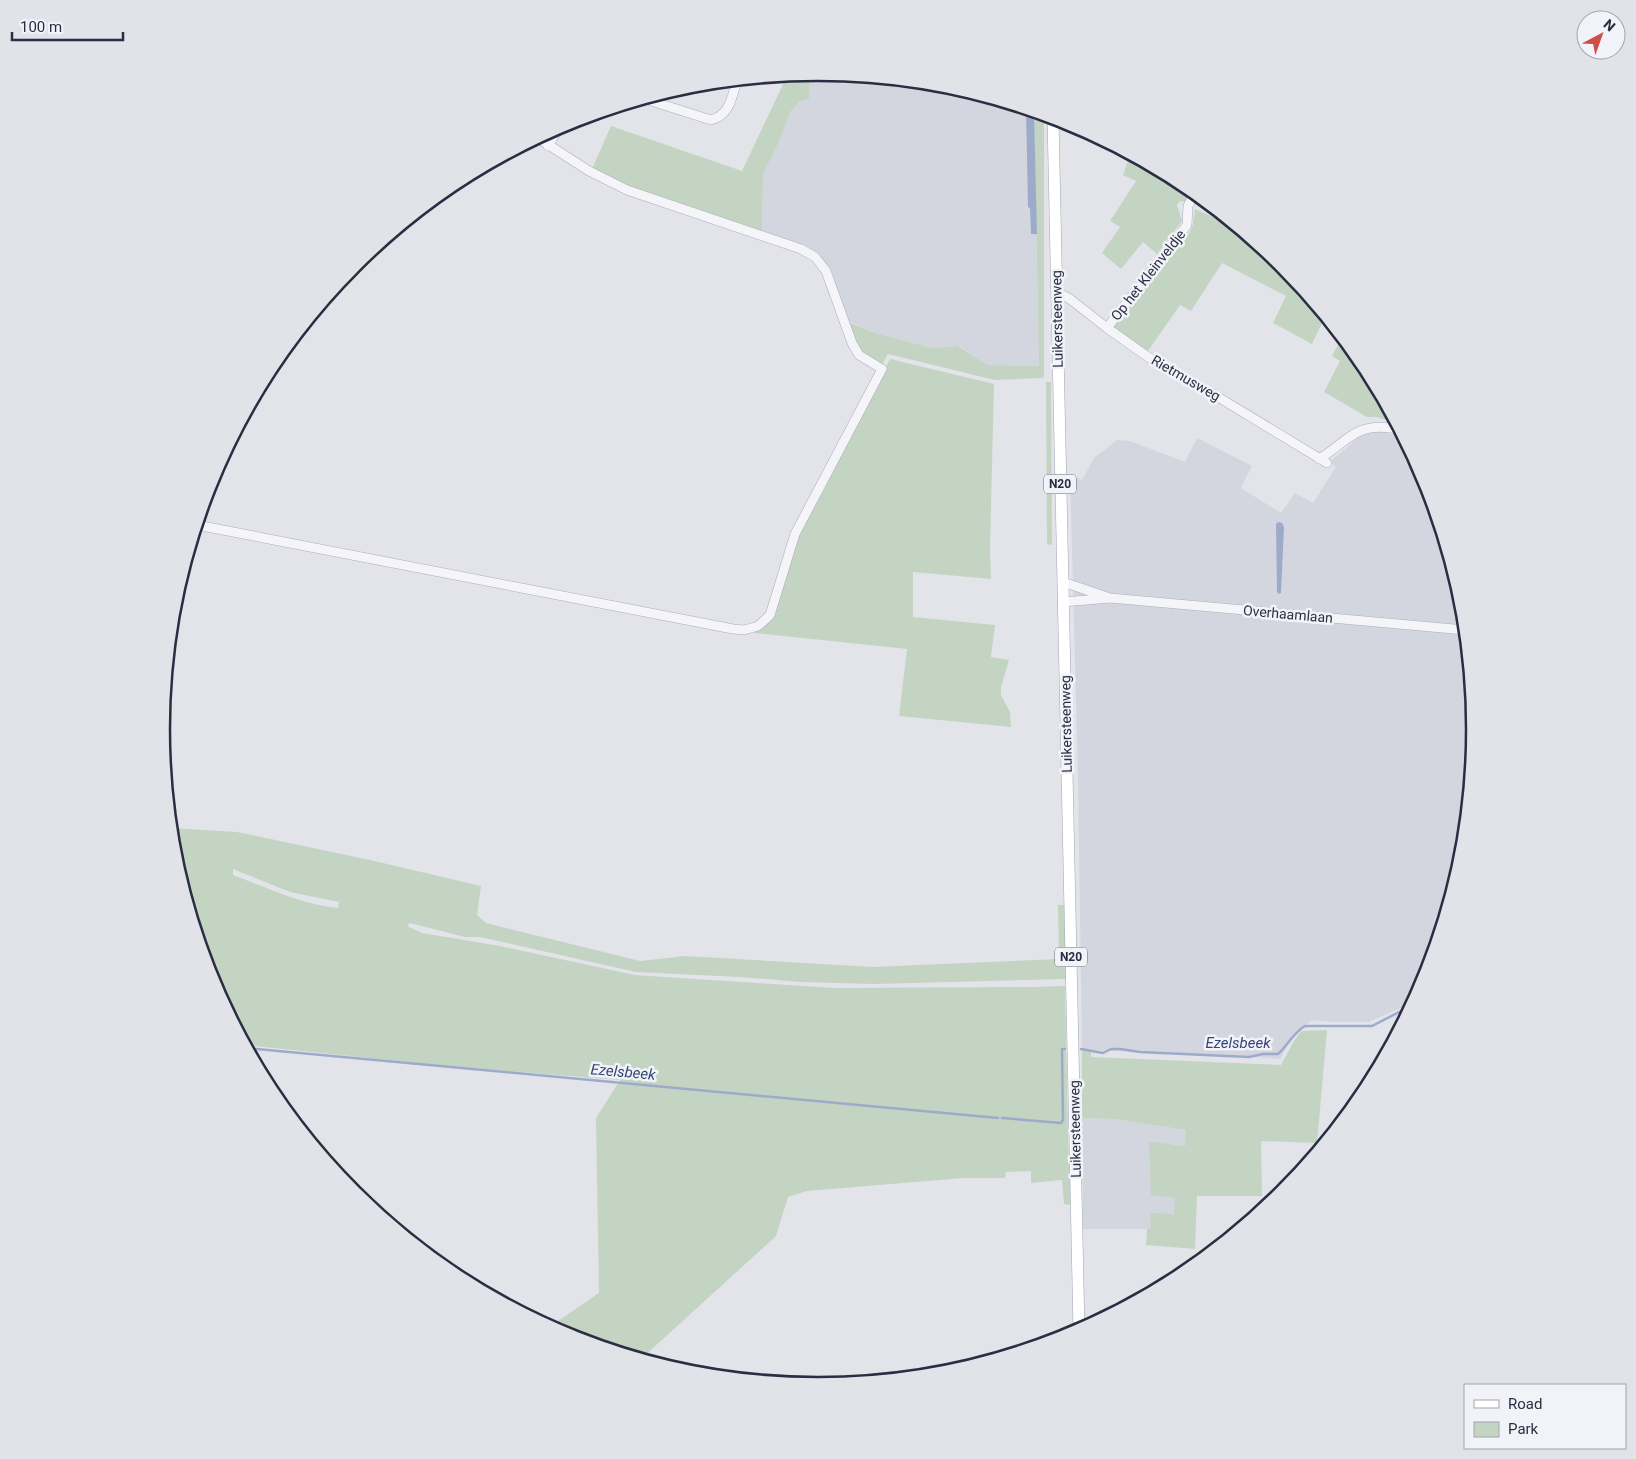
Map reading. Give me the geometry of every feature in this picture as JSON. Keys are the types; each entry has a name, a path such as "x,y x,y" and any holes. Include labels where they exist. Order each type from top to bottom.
{"main road":[{"name":"Luikersteenweg","path":"1053,126 1080,1322"}],"street":[{"path":"655,102 712,120 719,118 729,108 736,87"},
{"path":"548,146 552,139"},
{"path":"203,525 734,629 744,630 758,626 770,615 795,534 882,369 859,355 852,343 826,271 815,256 801,249 627,190 589,171 544,142"},
{"name":"Op het Kleinveldje","path":"1107,328 1187,225 1188,206 1191,200"},
{"name":"Rietmusweg","path":"1057,292 1070,299 1148,357 1323,461 1352,434 1364,428 1376,426 1391,428"},
{"name":"Overhaamlaan","path":"1063,582 1110,598"},
{"name":"Overhaamlaan","path":"1063,602 1110,598 1458,629"}],"shaded area":[{"path":"810,81 860,83 903,87 944,94 986,103 1034,119 1039,366 988,365 959,346 932,348 875,333 848,321 823,262 762,234 763,174 779,142 791,111 800,101 809,99"},
{"path":"1376,429 1395,435 1399,443 1417,481 1432,521 1454,603 1461,645 1465,687 1466,730 1461,814 1454,856 1444,897 1432,938 1417,978 1403,1008 1368,1022 1313,1020 1296,1031 1280,1059 1229,1055 1082,1050 1078,776 1070,475 1082,480 1094,458 1117,440 1130,441 1185,462 1197,438 1252,466 1241,488 1281,513 1295,493 1313,503 1336,467 1330,462 1360,436"},
{"path":"1082,1118 1114,1119 1186,1130 1186,1146 1149,1141 1175,1198 1174,1214 1147,1229 1083,1229"}],"green space":[{"path":"810,81 809,99 800,101 791,111 779,142 763,174 762,234 625,187 592,169 611,126 742,171 784,83"},
{"path":"1034,119 1044,123 1044,376 1042,378 995,380 888,354 882,365 861,353 855,343 848,322 875,333 932,348 958,346 988,365 1039,366"},
{"path":"1128,160 1178,190 1200,206 1180,201 1177,205 1182,221 1157,254 1143,242 1121,269 1102,253 1120,227 1110,221 1136,181 1123,175"},
{"path":"1195,209 1218,219 1276,271 1322,323 1312,344 1273,323 1286,296 1222,263 1191,311 1180,305 1148,351 1128,340 1113,327 1190,232"},
{"path":"1338,344 1357,369 1387,420 1367,417 1324,392 1340,361 1332,356"},
{"path":"890,359 994,384 991,579 913,572 913,617 995,625 991,657 1009,660 1001,687 1001,695 1010,712 1011,727 899,716 907,649 754,633 765,625 797,534"},
{"path":"1046,382 1051,382 1052,545 1047,544"},
{"path":"177,828 237,832 481,886 477,915 486,923 640,961 685,956 873,967 1059,959 1058,905 1065,905 1066,979 874,984 801,982 636,972 480,937 465,937 410,923 407,926 422,933 500,946 635,975 833,988 1065,986 1071,1205 1064,1204 1062,1180 1031,1183 1031,1171 1006,1172 1005,1178 963,1178 807,1191 788,1197 776,1236 646,1355 556,1322 599,1293 596,1118 620,1080 446,1066 253,1046 219,978 204,938 182,856","holes":["233,869 290,892 339,902 338,908 310,903 284,895 233,875"]},
{"path":"1327,1030 1317,1142 1261,1141 1262,1196 1197,1196 1195,1249 1146,1245 1147,1229 1151,1227 1150,1213 1174,1214 1175,1198 1151,1195 1149,1141 1185,1146 1186,1130 1114,1119 1082,1118 1082,1050 1091,1051 1091,1057 1281,1065 1301,1031"}],"water":[{"path":"1026,116 1034,119 1037,234 1031,234 1030,208 1028,207"},
{"path":"1278,522 1282,523 1284,527 1281,593 1279,594 1277,592 1276,524"}],"waterway":[{"name":"Ezelsbeek","path":"1081,1049 1103,1053 1111,1049 1120,1049 1140,1052 1249,1057 1263,1054 1278,1054 1297,1032 1305,1026 1372,1026 1401,1011"},
{"name":"Ezelsbeek","path":"254,1049 998,1118"},
{"name":"Ezelsbeek","path":"1002,1118 1061,1123 1063,1120 1062,1049 1065,1049"}]}
